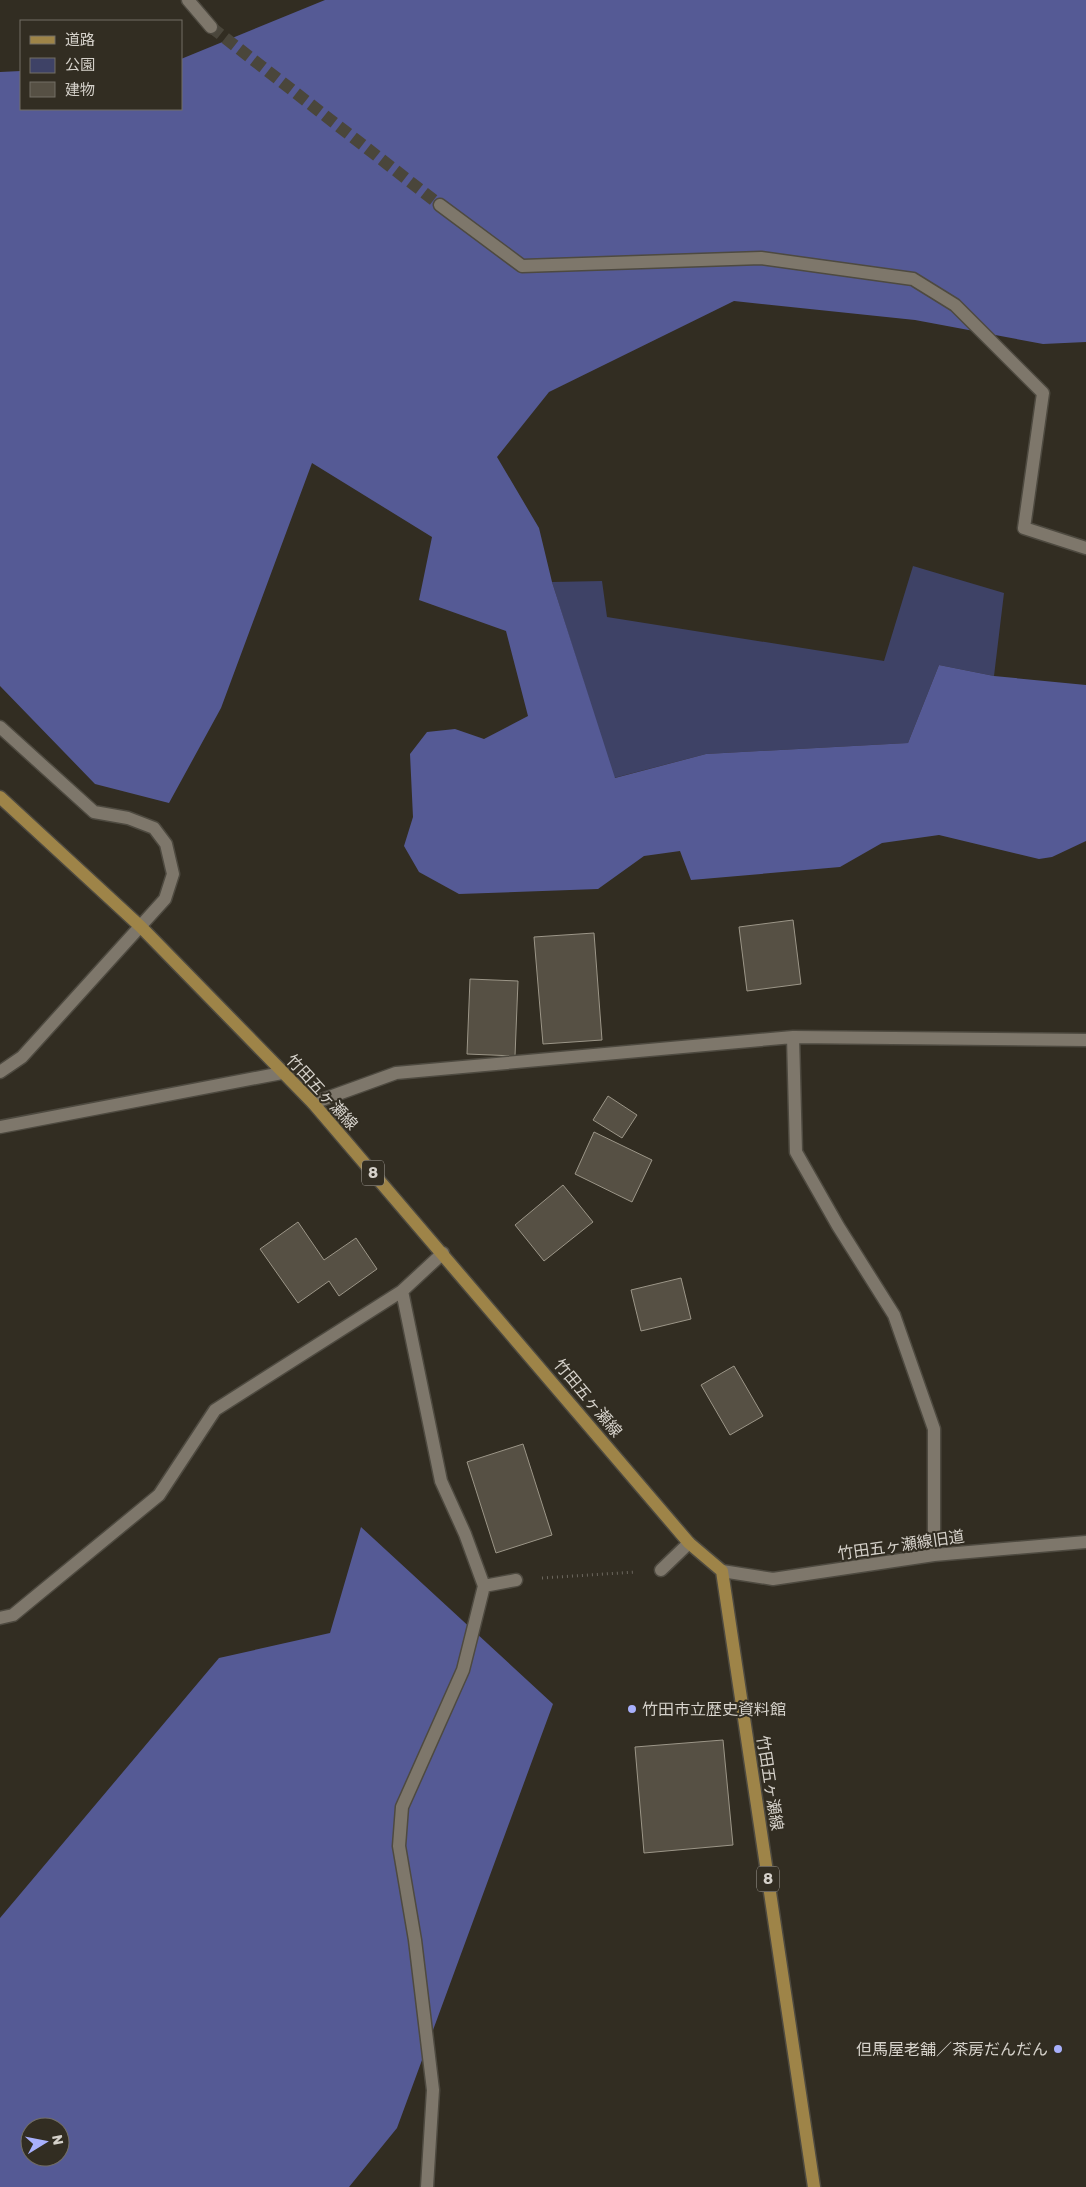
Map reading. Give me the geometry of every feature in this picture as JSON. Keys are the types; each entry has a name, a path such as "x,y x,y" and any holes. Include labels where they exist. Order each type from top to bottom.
{"main road":[{"name":"竹田五ヶ瀬線","path":"0,797 141,927 313,1104 443,1252 689,1543 722,1571 814,2187"}],"street":[{"path":"188,0 211,27"},
{"path":"440,205 522,266 761,258 913,279 955,305 1043,393 1024,528 1086,548"},
{"path":"0,727 94,812 128,818 154,828 166,844 173,874 165,899 141,927 22,1057 0,1072"},
{"path":"793,1037 796,1152 838,1226 894,1315 934,1429 934,1555"},
{"path":"313,1104 396,1073 793,1037 1086,1040"},
{"path":"0,1127 282,1073"},
{"path":"0,1618 13,1616 159,1495 215,1410 402,1290 443,1252"},
{"path":"402,1290 441,1481 465,1534 484,1586 463,1670 402,1807 399,1846 415,1940 433,2090 427,2187"},
{"name":"竹田五ヶ瀬線旧道","path":"722,1571 773,1579 934,1555 1086,1542"},
{"path":"661,1570 689,1543"},
{"path":"484,1586 516,1580"}],"path":[{"path":"516,1580 661,1570"}],"green space":[{"path":"913,566 1004,593 994,676 939,665 908,743 706,754 614,778 552,582 602,581 607,617 884,661"}],"shaded area":[{"path":"325,0 1086,0 1086,342 1043,344 915,320 734,301 549,392 497,457 539,528 552,582 615,778 706,754 908,743 939,665 994,676 1086,685 1086,841 1052,857 1039,859 939,835 882,843 840,867 691,880 680,851 644,856 598,889 459,894 419,872 404,846 413,817 410,754 427,732 455,729 484,739 528,716 506,631 419,600 432,537 312,463 221,708 169,803 95,784 0,686 0,72 20,71 20,110 182,110 182,59"},
{"path":"361,1527 553,1704 397,2128 349,2187 0,2187 0,1918 219,1658 330,1633"}],"building":[{"path":"793,920 801,984 747,991 739,927"},
{"path":"594,933 602,1040 543,1044 534,937"},
{"path":"470,979 518,981 515,1056 467,1054"},
{"path":"608,1096 637,1115 622,1138 593,1120"},
{"path":"594,1132 652,1160 632,1202 575,1174"},
{"path":"563,1185 593,1222 544,1261 515,1225"},
{"path":"298,1222 324,1260 356,1238 377,1269 339,1296 329,1281 298,1303 260,1249"},
{"path":"681,1278 691,1319 641,1331 631,1290"},
{"path":"734,1366 763,1416 730,1435 701,1385"},
{"path":"523,1444 552,1535 496,1553 467,1462"},
{"path":"723,1740 733,1845 644,1853 635,1747"}],"tunnel":[{"path":"211,27 440,205"}],"place":[{"name":"竹田市立歴史資料館","path":"632,1709"},
{"name":"但馬屋老舗／茶房だんだん","path":"1058,2049"}]}
